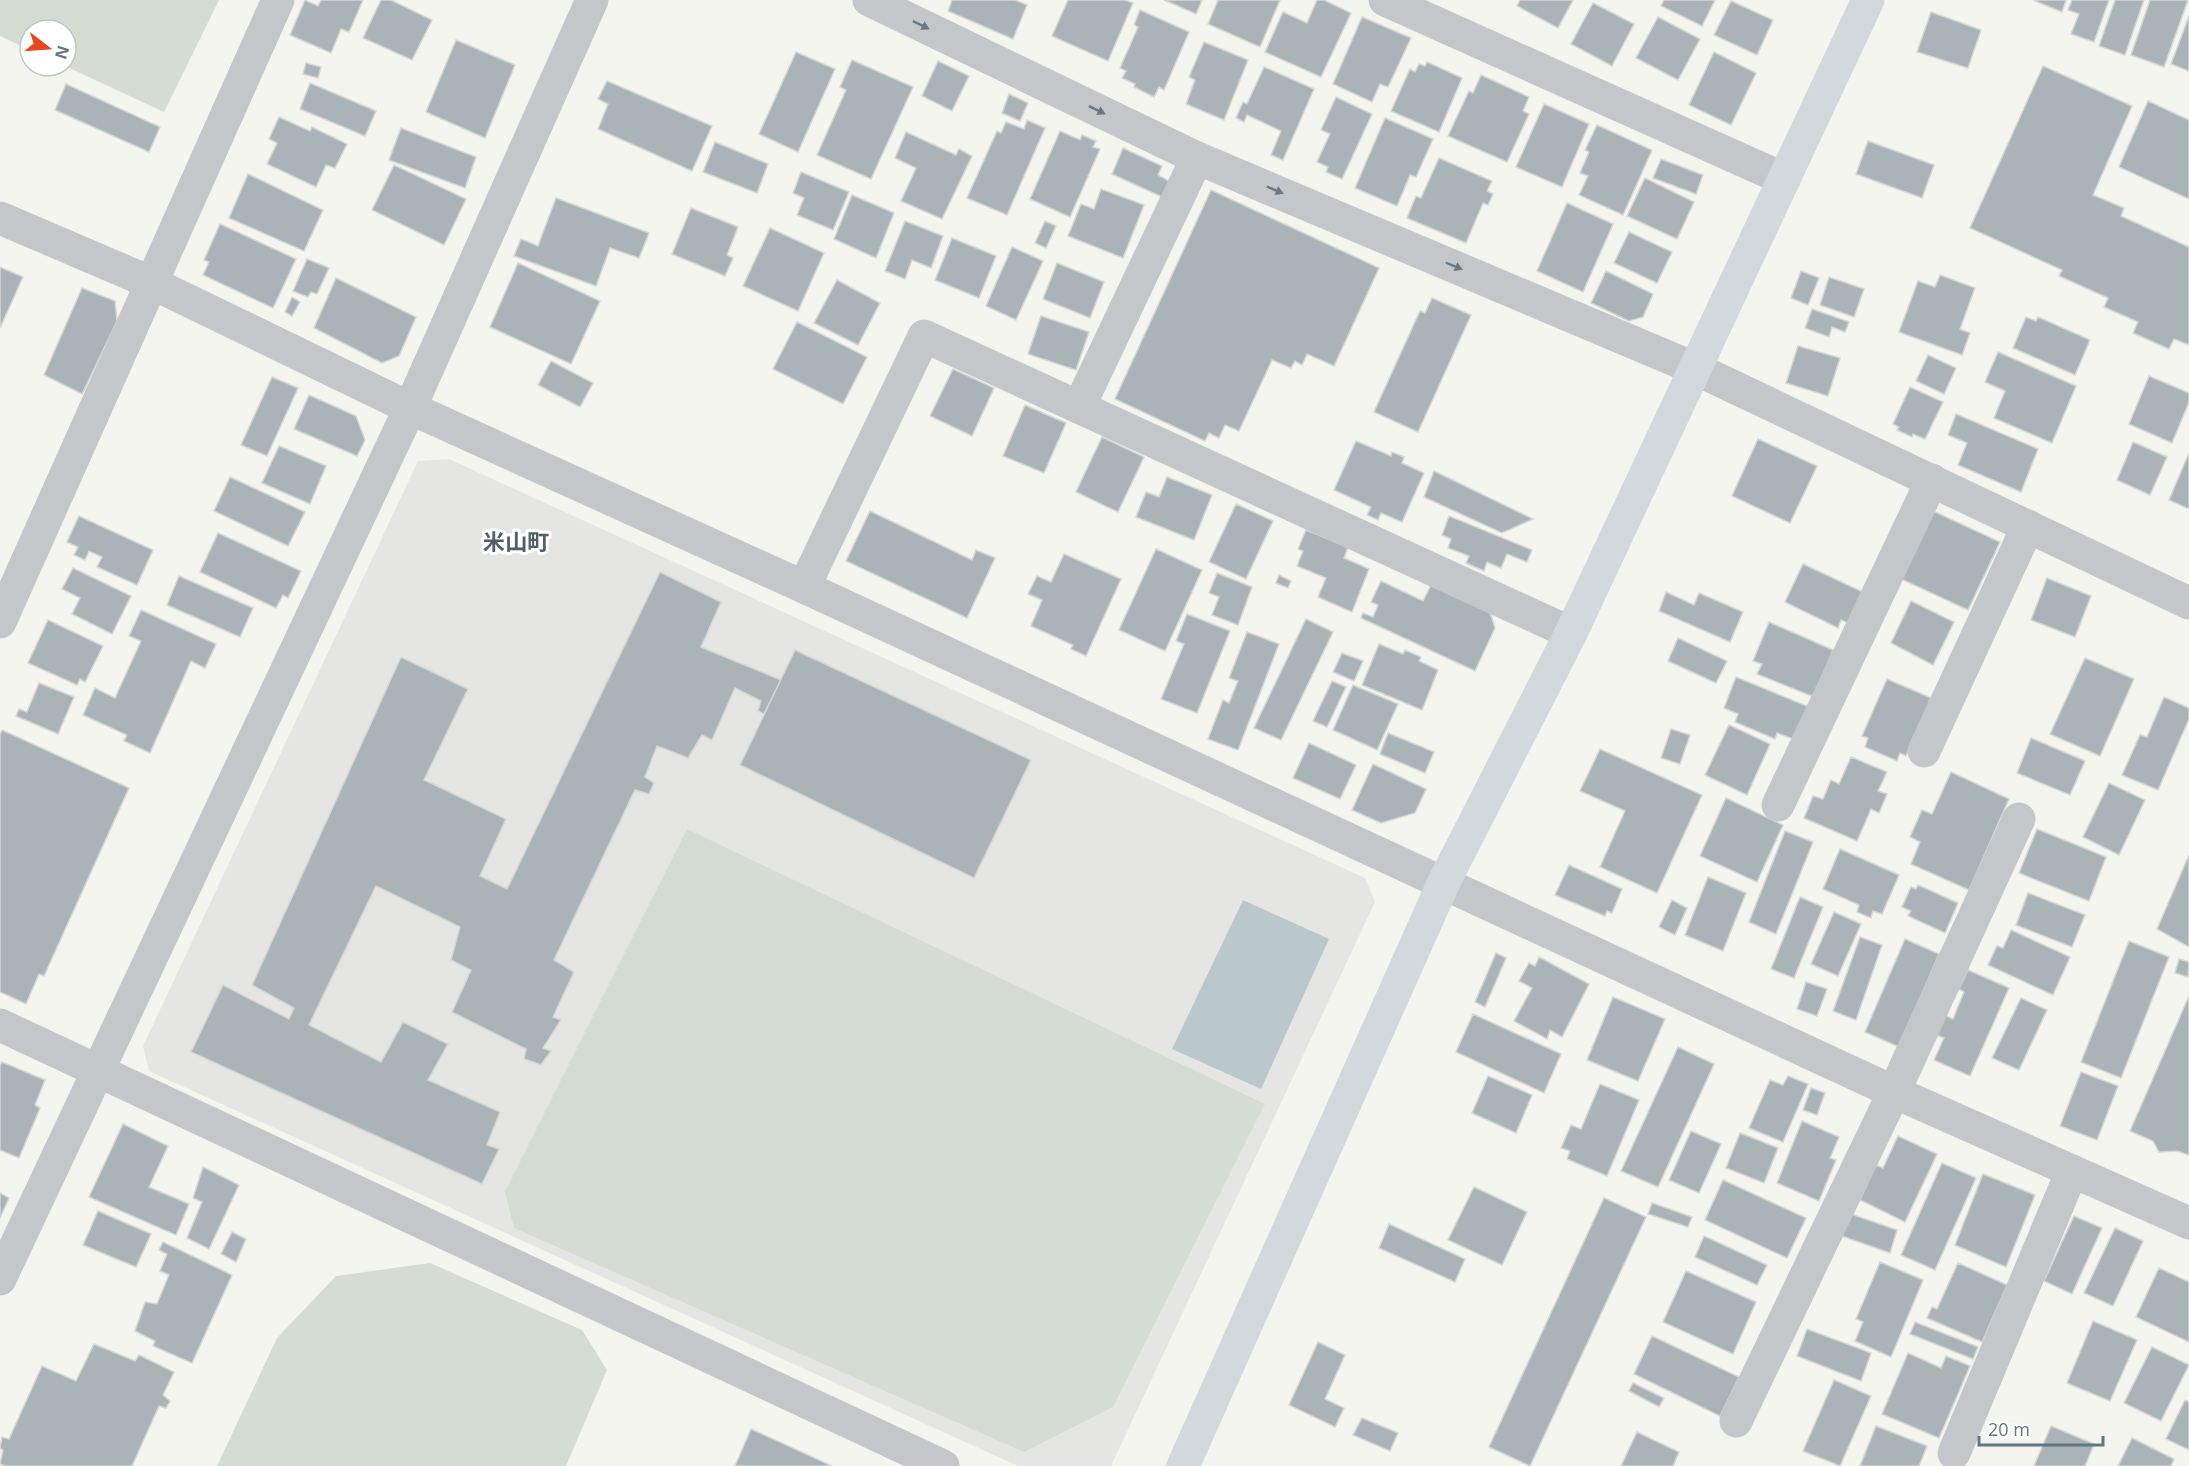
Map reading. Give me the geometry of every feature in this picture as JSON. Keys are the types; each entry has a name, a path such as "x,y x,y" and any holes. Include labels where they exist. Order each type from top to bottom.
{"street":[{"path":"0,622 278,0"},
{"path":"0,1279 410,408 592,0"},
{"path":"869,0 1197,158 1696,369 2189,603"},
{"path":"1385,0 1784,179"},
{"path":"1183,1466 1443,884 1571,633 1866,0"},
{"path":"1079,407 1197,158"},
{"path":"0,218 152,283 410,408 804,587 1894,1092 2189,1223"},
{"path":"804,587 924,336 1571,633"},
{"path":"1778,805 1932,480"},
{"path":"1924,751 2028,526"},
{"path":"1736,1420 1894,1092 2019,819"},
{"path":"0,1024 943,1466"},
{"path":"1954,1453 2072,1171"}],"shaded area":[{"path":"0,0 219,0 164,112 78,72 78,18 18,18 18,44 0,36"},
{"path":"449,459 1365,878 1375,902 1111,1466 1018,1466 149,1071 143,1046 418,461"},
{"path":"687,829 1265,1104 1113,1407 1024,1452 514,1228 505,1192"},
{"path":"1243,900 1329,939 1261,1089 1172,1049"},
{"path":"430,1263 582,1330 607,1370 566,1466 217,1466 277,1338 336,1276"}],"building":[{"path":"305,0 318,6 321,0 363,0 349,32 341,29 331,53 290,35"},
{"path":"381,0 391,0 432,20 412,60 363,38"},
{"path":"952,0 1015,0 1027,5 1013,39 948,11"},
{"path":"1068,0 1125,0 1133,3 1108,61 1052,36"},
{"path":"1164,0 1202,0 1196,14"},
{"path":"1218,0 1280,0 1260,47 1208,24"},
{"path":"1317,0 1324,0 1351,13 1321,77 1265,52 1283,12 1307,23"},
{"path":"1520,0 1573,0 1558,28 1517,6"},
{"path":"1664,0 1715,0 1702,26 1661,6"},
{"path":"2033,0 2066,0 2062,12"},
{"path":"2072,0 2109,0 2094,42 2071,34 2079,14 2068,10"},
{"path":"2115,0 2144,0 2125,55 2099,46"},
{"path":"2150,0 2188,0 2164,67 2131,55"},
{"path":"1731,1 1773,20 1757,55 1714,35"},
{"path":"1593,3 1634,24 1612,66 1571,44"},
{"path":"1140,10 1189,32 1164,90 1159,87 1154,97 1122,78 1126,71 1120,68 1138,27 1134,25"},
{"path":"1931,12 1981,30 1968,68 1917,52"},
{"path":"2189,16 2189,71 2171,64"},
{"path":"1362,17 1411,38 1388,87 1380,84 1372,102 1333,84"},
{"path":"1658,17 1700,39 1678,80 1636,58"},
{"path":"456,40 515,65 485,138 426,112"},
{"path":"1204,42 1248,60 1224,120 1186,104 1195,80 1189,77"},
{"path":"796,52 835,69 798,152 759,134"},
{"path":"1714,52 1756,73 1731,125 1689,105"},
{"path":"852,60 913,87 871,179 817,155 846,90 840,87"},
{"path":"938,61 969,76 952,111 922,96"},
{"path":"1427,62 1462,78 1439,132 1391,111 1410,69 1415,72 1419,64 1425,66"},
{"path":"306,63 321,67 318,78 303,74"},
{"path":"2043,66 2132,106 2093,195 2124,208 2121,216 2189,247 2189,345 2174,339 2169,349 2133,333 2138,322 2104,307 2108,298 2059,276 2062,270 1970,228"},
{"path":"1264,67 1314,89 1283,160 1271,155 1281,131 1247,115 1244,122 1236,118 1243,102 1247,104"},
{"path":"1481,75 1529,97 1523,111 1529,114 1507,162 1448,136 1469,91 1473,93"},
{"path":"607,81 712,126 692,171 598,129 608,104 598,99"},
{"path":"310,83 376,111 365,136 300,109"},
{"path":"66,84 160,127 149,152 55,110"},
{"path":"1009,94 1028,103 1020,121 1002,113"},
{"path":"1336,97 1372,114 1342,179 1326,172 1328,167 1317,162 1330,134 1321,130"},
{"path":"2148,101 2189,120 2189,199 2119,167"},
{"path":"1544,104 1589,124 1562,187 1516,167"},
{"path":"279,117 310,131 312,127 347,144 335,168 326,165 316,187 267,164 277,143 269,139"},
{"path":"1385,118 1433,139 1416,177 1410,175 1397,206 1355,188"},
{"path":"1027,120 1045,128 1007,215 967,198 997,131 1001,133 1006,122 1024,129"},
{"path":"1597,125 1652,150 1623,215 1579,195 1588,176 1580,173 1589,152 1585,150"},
{"path":"401,128 476,157 465,188 389,160"},
{"path":"1060,131 1080,140 1082,135 1096,141 1093,147 1100,149 1070,217 1030,199"},
{"path":"906,132 956,155 959,149 972,156 942,219 901,201 916,168 895,158"},
{"path":"1868,141 1934,165 1922,198 1856,174"},
{"path":"715,142 768,164 757,193 703,172"},
{"path":"1123,148 1162,166 1158,175 1169,181 1162,197 1112,174"},
{"path":"1439,158 1492,181 1487,191 1493,194 1488,205 1483,203 1466,243 1407,218 1416,196 1421,198"},
{"path":"1661,159 1703,175 1696,194 1653,178"},
{"path":"394,165 466,199 444,245 372,210"},
{"path":"801,172 849,192 833,230 797,215 804,198 793,193"},
{"path":"248,174 323,210 304,251 229,218"},
{"path":"1645,178 1694,202 1677,239 1627,216"},
{"path":"1101,189 1144,205 1123,258 1068,236 1081,204 1094,209"},
{"path":"1211,190 1379,268 1334,366 1307,354 1302,365 1295,361 1291,368 1272,360 1239,431 1225,425 1219,438 1209,433 1205,441 1115,399"},
{"path":"852,195 894,213 876,258 834,239"},
{"path":"556,198 649,233 639,258 610,248 596,286 514,256 521,239 538,246"},
{"path":"1567,203 1613,224 1583,292 1537,271"},
{"path":"691,208 738,227 727,255 733,258 725,276 672,254"},
{"path":"905,221 943,236 931,268 912,260 905,279 885,271"},
{"path":"1045,221 1056,226 1046,248 1035,243"},
{"path":"220,224 296,259 273,308 203,275 209,262 204,260"},
{"path":"770,228 824,253 798,311 743,286"},
{"path":"1629,232 1672,252 1657,283 1614,263"},
{"path":"952,238 996,256 979,298 935,280"},
{"path":"1012,247 1043,261 1016,320 986,306"},
{"path":"307,259 329,268 317,294 311,292 308,297 293,291"},
{"path":"518,263 600,301 571,364 490,327"},
{"path":"1057,263 1104,282 1090,318 1043,299"},
{"path":"0,267 23,277 0,328"},
{"path":"1606,271 1653,294 1643,317 1629,321 1591,303"},
{"path":"1801,271 1819,278 1808,305 1791,298"},
{"path":"1940,275 1975,288 1960,329 1970,333 1962,355 1899,332 1918,281 1935,287"},
{"path":"1829,277 1864,289 1854,317 1820,305"},
{"path":"336,278 416,317 399,356 382,363 314,328"},
{"path":"837,280 880,303 858,345 814,323"},
{"path":"82,288 115,301 117,321 82,394 44,375"},
{"path":"292,297 300,302 292,316 285,312"},
{"path":"1432,298 1471,315 1418,432 1374,412 1420,311 1425,313"},
{"path":"1812,309 1849,322 1845,332 1832,327 1829,337 1805,328"},
{"path":"1041,316 1089,332 1076,370 1028,354"},
{"path":"2026,317 2036,321 2038,317 2090,340 2075,375 2013,348"},
{"path":"797,322 867,357 843,404 773,369"},
{"path":"1798,346 1840,358 1828,396 1786,383"},
{"path":"1998,352 2076,386 2052,443 1994,418 2005,391 1985,382"},
{"path":"1928,355 1956,368 1944,394 1916,381"},
{"path":"551,361 593,383 580,407 538,385"},
{"path":"953,369 994,388 972,436 930,416"},
{"path":"2149,376 2189,393 2189,402 2172,443 2129,424"},
{"path":"272,377 298,388 267,456 241,445"},
{"path":"1910,387 1943,402 1925,439 1913,434 1912,437 1897,430 1899,427 1893,424"},
{"path":"309,395 356,416 365,440 357,456 294,429"},
{"path":"1025,405 1066,423 1044,473 1003,456"},
{"path":"1956,414 2038,449 2021,492 1958,465 1967,443 1948,435"},
{"path":"1102,437 1144,457 1118,512 1076,492"},
{"path":"1758,439 1817,466 1790,523 1732,496"},
{"path":"1356,441 1391,456 1392,452 1404,457 1402,463 1424,473 1402,522 1381,513 1378,520 1367,515 1371,507 1334,490"},
{"path":"2133,442 2167,457 2150,495 2117,480"},
{"path":"279,446 326,466 310,504 262,483"},
{"path":"2189,453 2189,509 2169,500"},
{"path":"1434,471 1533,519 1502,533 1424,497"},
{"path":"230,477 305,512 288,546 214,511"},
{"path":"1167,477 1212,495 1194,540 1136,517 1146,492 1159,497"},
{"path":"1236,504 1273,521 1246,579 1209,562"},
{"path":"870,511 972,560 976,550 995,558 967,618 846,561"},
{"path":"1933,511 2000,542 1968,610 1901,579"},
{"path":"79,516 153,550 137,585 97,567 102,557 89,551 85,560 74,555 78,547 67,542"},
{"path":"1449,516 1532,550 1527,562 1507,554 1501,568 1487,562 1484,571 1466,563 1469,556 1448,548 1451,539 1442,535"},
{"path":"1306,530 1348,547 1344,558 1369,569 1352,612 1318,597 1326,578 1297,566 1303,551 1298,549"},
{"path":"218,533 301,571 288,598 283,595 276,608 200,572"},
{"path":"1156,549 1202,570 1165,651 1119,630"},
{"path":"1064,554 1121,579 1086,656 1071,649 1073,645 1031,626 1042,600 1028,594 1037,576 1051,582"},
{"path":"1803,564 1863,592 1848,623 1841,620 1838,628 1785,602"},
{"path":"73,568 131,596 112,634 72,614 80,598 62,589"},
{"path":"660,572 721,602 701,647 781,680 764,714 758,711 761,701 735,688 712,740 702,735 688,758 657,746 645,777 654,783 649,794 635,790 554,960 574,972 553,1017 561,1020 543,1048 551,1051 541,1065 524,1059 526,1049 452,1012 471,970 451,960 460,927 376,886 309,1025 381,1062 403,1022 448,1044 428,1080 500,1112 487,1145 499,1149 482,1184 191,1052 223,985 289,1019 294,1008 252,985 401,657 468,689 424,780 506,819 480,876 507,889"},
{"path":"1217,573 1252,587 1238,625 1212,615 1219,597 1209,593"},
{"path":"1279,575 1291,581 1288,588 1276,583"},
{"path":"179,576 253,608 240,637 167,605"},
{"path":"2047,578 2091,596 2075,637 2031,620"},
{"path":"1381,581 1423,601 1431,585 1490,612 1495,628 1475,671 1361,618 1363,613 1373,617 1378,605 1371,602"},
{"path":"1666,592 1694,605 1699,593 1743,612 1730,642 1659,611"},
{"path":"1911,601 1954,622 1933,665 1891,643"},
{"path":"141,610 216,644 205,668 191,661 150,753 124,741 127,735 83,715 95,688 115,698 141,641 129,636"},
{"path":"1187,614 1230,631 1197,713 1161,699 1184,644 1176,641"},
{"path":"1306,619 1333,632 1281,740 1254,728"},
{"path":"48,620 103,646 85,682 80,679 77,685 28,663"},
{"path":"1769,622 1833,650 1814,697 1757,674 1762,664 1753,661"},
{"path":"1247,632 1279,644 1238,750 1208,739 1223,700 1229,703 1238,681 1229,678"},
{"path":"1678,638 1727,661 1716,683 1668,661"},
{"path":"1379,644 1403,654 1405,650 1421,657 1419,661 1438,670 1422,710 1362,685"},
{"path":"795,650 1031,760 974,878 740,765"},
{"path":"1342,653 1363,661 1354,681 1333,672"},
{"path":"2085,658 2134,679 2100,756 2050,734"},
{"path":"1736,677 1809,707 1796,740 1777,733 1775,739 1735,722 1738,714 1724,708"},
{"path":"1887,679 1931,698 1906,756 1900,753 1897,761 1865,747 1868,738 1862,736"},
{"path":"1332,681 1346,687 1327,727 1313,721"},
{"path":"39,683 74,697 58,734 16,716 19,709 27,712"},
{"path":"1353,685 1398,704 1377,750 1333,730"},
{"path":"2164,697 2189,708 2189,719 2158,790 2122,775 2140,735 2147,737"},
{"path":"1729,725 1770,744 1747,795 1705,775"},
{"path":"1671,729 1690,735 1680,764 1661,758"},
{"path":"2,730 129,788 44,976 39,974 26,1004 0,992 0,735"},
{"path":"1388,733 1434,752 1425,773 1380,754"},
{"path":"2031,738 2085,761 2070,795 2017,773"},
{"path":"1309,743 1356,765 1340,799 1293,778"},
{"path":"1600,749 1702,795 1657,893 1600,867 1625,811 1580,791"},
{"path":"1851,757 1887,772 1878,791 1887,794 1879,813 1871,809 1857,841 1804,818 1813,796 1823,799 1831,780 1839,784"},
{"path":"1373,764 1426,789 1415,813 1381,823 1352,810"},
{"path":"1951,772 2009,799 1969,890 1911,864 1920,842 1910,837 1922,810 1932,814"},
{"path":"2109,783 2145,800 2119,855 2083,837"},
{"path":"1726,798 1783,825 1757,882 1700,856"},
{"path":"2037,829 2106,857 2089,901 2019,873"},
{"path":"1785,831 1813,842 1776,934 1749,922"},
{"path":"1840,849 1899,875 1882,914 1873,911 1871,918 1857,912 1859,905 1823,889"},
{"path":"2189,855 2189,947 2157,929"},
{"path":"1569,865 1622,889 1612,913 1607,911 1605,916 1555,895"},
{"path":"1708,877 1746,893 1723,951 1685,935"},
{"path":"1918,885 1958,903 1945,933 1908,916 1911,911 1902,907 1911,887 1916,889"},
{"path":"2028,893 2085,915 2072,947 2016,925"},
{"path":"1800,897 1823,907 1794,978 1771,969"},
{"path":"1672,900 1687,908 1675,935 1659,927"},
{"path":"1834,912 1861,924 1838,976 1811,964"},
{"path":"2011,930 2070,957 2053,995 1988,965 1997,946 2003,948"},
{"path":"1860,937 1882,945 1856,1020 1833,1011"},
{"path":"1905,939 1939,954 1899,1047 1865,1032"},
{"path":"2129,941 2169,957 2121,1078 2081,1062"},
{"path":"1496,953 1506,958 1485,1007 1475,1002"},
{"path":"1539,957 1589,984 1562,1037 1550,1030 1547,1039 1514,1021 1532,988 1519,981 1529,963 1535,966"},
{"path":"2179,959 2189,962 2188,977 2175,973"},
{"path":"1968,970 2009,988 1970,1076 1934,1060 1944,1038 1936,1035 1944,1015 1953,1019 1964,992 1959,989"},
{"path":"1806,982 1827,989 1817,1016 1797,1009"},
{"path":"2189,996 2189,1155 2177,1151 2159,1152 2153,1141 2130,1131"},
{"path":"1613,997 1665,1019 1638,1081 1587,1060"},
{"path":"2021,998 2047,1010 2019,1070 1992,1058"},
{"path":"1473,1014 1561,1054 1544,1093 1456,1052"},
{"path":"1678,1047 1714,1064 1658,1187 1621,1171"},
{"path":"2,1062 45,1080 35,1105 40,1108 19,1158 0,1150 0,1066"},
{"path":"2081,1072 2118,1086 2097,1140 2060,1126"},
{"path":"1488,1076 1532,1095 1516,1133 1472,1113"},
{"path":"1788,1076 1808,1084 1783,1142 1749,1128 1770,1080 1783,1085"},
{"path":"1600,1084 1639,1100 1607,1176 1567,1159 1570,1151 1561,1148 1571,1125 1581,1129"},
{"path":"1811,1088 1825,1093 1817,1115 1803,1110"},
{"path":"1802,1121 1839,1137 1830,1158 1836,1160 1819,1201 1777,1183"},
{"path":"123,1124 168,1146 149,1187 189,1204 176,1235 89,1197"},
{"path":"1691,1131 1721,1144 1699,1193 1669,1180"},
{"path":"1740,1133 1778,1148 1764,1183 1726,1168"},
{"path":"1898,1136 1937,1154 1905,1222 1860,1200 1876,1165 1883,1168"},
{"path":"1942,1163 1976,1178 1935,1270 1901,1255"},
{"path":"203,1167 239,1185 209,1249 187,1238 202,1202 193,1198"},
{"path":"1983,1174 2035,1195 2006,1267 1955,1245"},
{"path":"1723,1180 1806,1218 1787,1258 1705,1220"},
{"path":"1474,1187 1527,1212 1502,1265 1448,1240"},
{"path":"0,1193 9,1198 0,1218"},
{"path":"1604,1198 1646,1217 1530,1466 1489,1447"},
{"path":"1652,1203 1692,1217 1688,1227 1648,1214"},
{"path":"98,1211 151,1234 136,1267 83,1245"},
{"path":"1851,1214 1897,1230 1890,1253 1842,1236"},
{"path":"2074,1216 2102,1228 2072,1294 2044,1281"},
{"path":"1389,1224 1465,1259 1455,1282 1379,1248"},
{"path":"2115,1228 2143,1241 2113,1306 2084,1293"},
{"path":"232,1232 246,1239 236,1262 221,1254"},
{"path":"1704,1236 1767,1265 1757,1285 1695,1257"},
{"path":"163,1242 232,1275 192,1363 153,1346 155,1341 135,1331 145,1302 157,1304 169,1275 160,1271 167,1254 159,1250"},
{"path":"1880,1262 1923,1280 1891,1357 1855,1341 1863,1322 1856,1319"},
{"path":"1958,1263 2007,1285 1982,1342 1927,1318 1932,1307 1937,1309"},
{"path":"2159,1268 2189,1282 2189,1342 2136,1317"},
{"path":"1686,1271 1756,1302 1733,1354 1663,1322"},
{"path":"2093,1321 2137,1340 2110,1401 2067,1383"},
{"path":"1915,1322 1978,1347 1973,1359 1910,1334"},
{"path":"1807,1329 1871,1353 1861,1381 1797,1356"},
{"path":"1652,1336 1739,1377 1720,1416 1634,1374"},
{"path":"1318,1342 1345,1355 1325,1399 1344,1408 1335,1427 1289,1405"},
{"path":"94,1344 135,1361 139,1355 174,1372 163,1395 170,1401 166,1408 159,1406 132,1466 5,1466 0,1464 3,1450 0,1448 2,1437 9,1439 42,1366 76,1381"},
{"path":"2152,1347 2189,1365 2161,1421 2124,1403"},
{"path":"1908,1353 1941,1368 1946,1356 1970,1366 1939,1438 1882,1414"},
{"path":"1834,1380 1871,1396 1840,1466 1803,1451"},
{"path":"1633,1383 1664,1398 1659,1407 1629,1391"},
{"path":"2185,1400 2189,1402 2189,1450 2166,1439"},
{"path":"1362,1418 1398,1433 1390,1451 1353,1435"},
{"path":"1876,1426 1927,1446 1919,1466 1860,1466"},
{"path":"2051,1426 2094,1444 2085,1466 2034,1466"},
{"path":"751,1429 832,1466 735,1466"},
{"path":"1637,1432 1679,1452 1673,1466 1621,1466"},
{"path":"2132,1438 2174,1459 2171,1466 2118,1466"}],"district":[{"name":"米山町","path":"516,541"}]}
